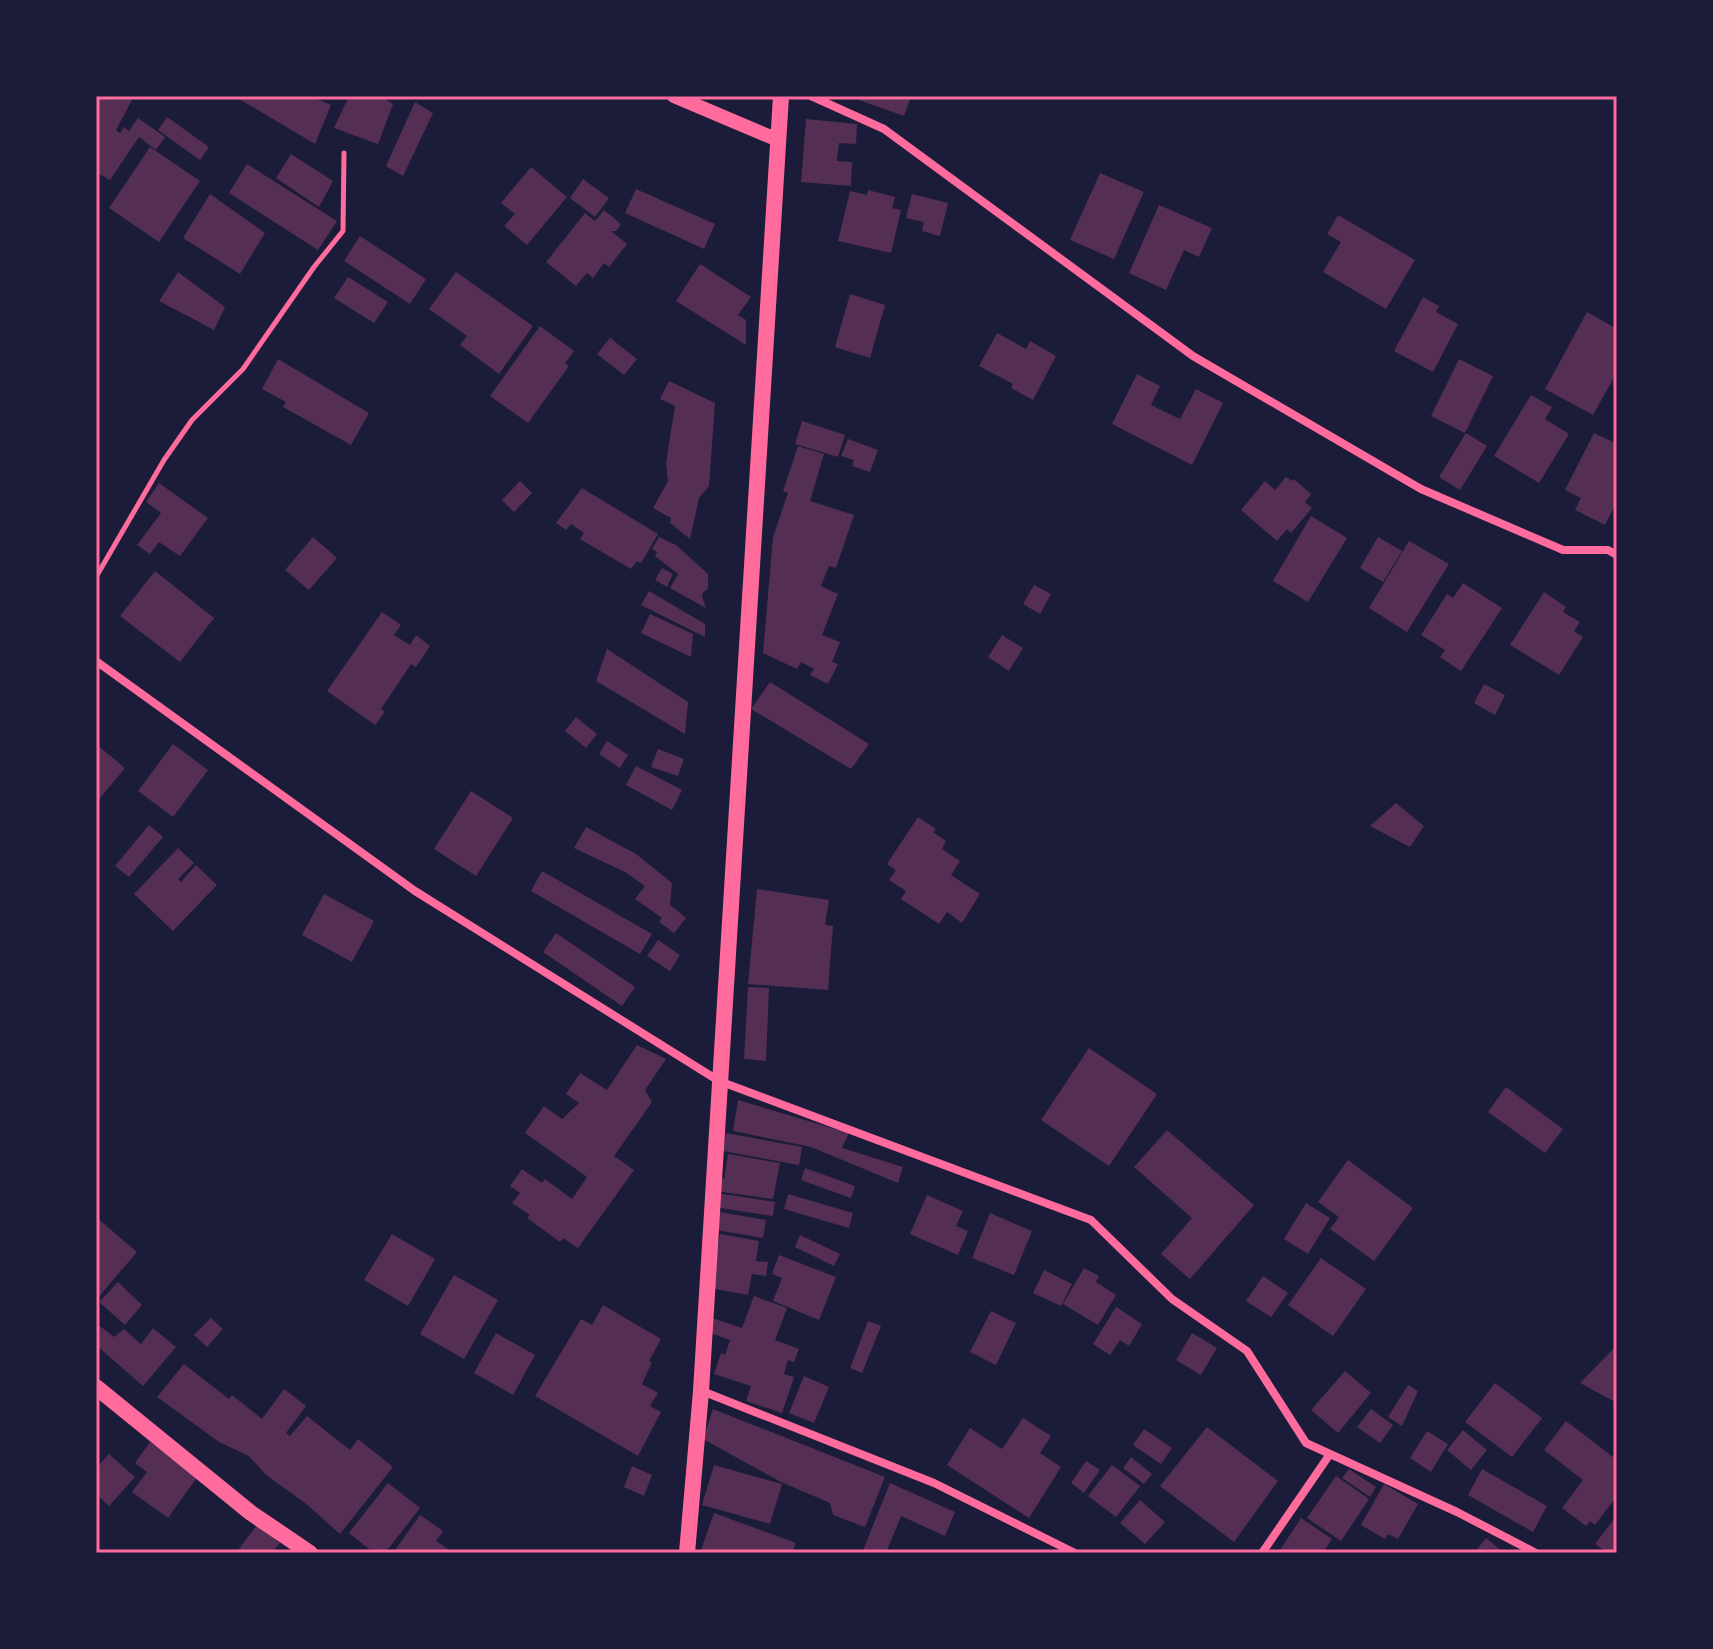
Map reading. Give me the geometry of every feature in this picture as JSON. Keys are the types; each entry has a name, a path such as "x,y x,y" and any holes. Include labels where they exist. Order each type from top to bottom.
{"main road":[{"path":"687,1553 701,1391 781,96"},
{"path":"96,1387 251,1513 310,1553"}],"street":[{"path":"674,96 778,140"},
{"path":"811,96 884,129 1193,356 1421,489 1563,550 1608,550 1617,555"},
{"path":"96,661 415,891 719,1081 1091,1220 1172,1299 1247,1351 1306,1443 1457,1512 1536,1553"},
{"path":"701,1391 934,1483 1075,1553"},
{"path":"1262,1553 1330,1454"}],"path":[{"path":"96,577 164,460 192,420 243,369 343,231 344,153"}],"building":[{"path":"100,96 134,96 116,130 120,133 124,127 129,131 138,118 165,137 156,150 139,137 110,180 96,172 96,103"},
{"path":"234,96 310,96 331,105 315,144"},
{"path":"349,96 380,96 393,104 378,144 334,128"},
{"path":"860,96 911,96 904,116 859,100"},
{"path":"415,102 433,113 403,176 386,166"},
{"path":"167,117 209,147 200,160 158,130"},
{"path":"806,119 857,124 856,144 839,143 837,161 852,162 851,186 801,182"},
{"path":"150,147 200,181 159,242 109,208"},
{"path":"291,154 333,181 319,207 276,178"},
{"path":"247,164 337,221 318,250 229,193"},
{"path":"531,167 567,197 527,245 504,226 515,214 501,203"},
{"path":"1100,173 1144,192 1114,259 1070,240"},
{"path":"583,179 609,198 595,217 570,198"},
{"path":"636,189 715,224 704,249 625,213"},
{"path":"868,190 895,197 892,208 901,210 891,253 838,241 850,191 867,195"},
{"path":"210,194 265,233 240,274 183,238"},
{"path":"912,194 948,203 940,236 922,231 924,222 906,218"},
{"path":"1159,205 1212,228 1199,257 1184,250 1166,290 1129,273"},
{"path":"604,210 621,224 616,231 611,231 627,244 609,267 604,263 593,278 587,273 576,286 546,262 585,213 595,221"},
{"path":"1338,215 1415,260 1386,309 1323,272 1341,242 1327,234"},
{"path":"360,236 426,279 410,304 344,261"},
{"path":"700,264 751,297 738,315 746,320 746,345 676,301"},
{"path":"178,272 225,307 214,330 159,301"},
{"path":"456,272 533,326 499,374 460,345 467,336 429,309"},
{"path":"348,277 388,302 374,323 334,298"},
{"path":"850,294 885,305 870,358 835,347"},
{"path":"1423,297 1439,306 1436,312 1458,324 1433,372 1394,351"},
{"path":"1587,312 1617,329 1617,372 1593,415 1545,389"},
{"path":"540,326 574,351 565,363 569,366 528,423 490,396"},
{"path":"997,333 1026,349 1030,341 1056,356 1033,400 1011,388 1013,384 979,366"},
{"path":"610,338 637,359 624,375 597,354"},
{"path":"278,359 369,413 351,445 283,407 286,402 262,389"},
{"path":"1459,359 1493,376 1465,433 1431,416"},
{"path":"1137,374 1160,386 1151,405 1180,419 1196,389 1223,403 1192,465 1112,424"},
{"path":"669,381 715,403 709,486 699,498 690,539 670,523 671,518 653,508 668,481 666,463 675,406 660,399"},
{"path":"1531,395 1552,407 1545,419 1569,434 1539,483 1494,456"},
{"path":"802,421 845,435 838,457 795,444"},
{"path":"1466,433 1487,446 1460,490 1439,477"},
{"path":"1594,433 1617,444 1617,501 1605,525 1575,510 1581,498 1565,490"},
{"path":"848,439 878,450 870,472 852,466 854,460 841,456"},
{"path":"798,446 824,454 810,501 854,515 836,568 829,566 821,586 838,594 822,635 840,642 832,662 838,664 828,684 810,675 814,669 801,662 797,669 763,653 773,537 788,493 783,491"},
{"path":"1286,477 1292,481 1294,479 1311,494 1305,502 1312,508 1291,533 1287,529 1277,541 1241,510 1265,481 1275,490"},
{"path":"520,481 532,493 514,512 502,500"},
{"path":"159,483 208,518 180,556 159,542 150,554 137,545 161,513 146,502"},
{"path":"582,488 658,534 641,563 637,561 631,569 580,539 584,533 571,524 566,530 556,523"},
{"path":"1311,516 1347,538 1308,602 1273,581"},
{"path":"313,537 337,558 309,590 285,570"},
{"path":"659,537 676,545 708,574 708,589 702,597 706,608 670,588 678,574 655,556 657,552 652,549"},
{"path":"1378,537 1402,551 1383,582 1360,568"},
{"path":"1409,541 1449,564 1407,632 1369,608"},
{"path":"662,568 673,574 667,587 655,580"},
{"path":"155,571 214,618 180,662 120,616"},
{"path":"1463,583 1502,608 1461,671 1440,657 1445,650 1421,635 1447,594 1453,598"},
{"path":"1034,585 1051,594 1040,614 1023,604"},
{"path":"649,591 705,624 705,637 641,605"},
{"path":"1544,592 1566,607 1563,612 1580,622 1574,631 1583,637 1559,675 1510,645"},
{"path":"382,612 401,625 394,635 410,645 416,635 430,646 416,667 411,664 381,709 385,712 375,725 327,691"},
{"path":"650,614 693,634 691,657 641,633"},
{"path":"1002,635 1023,648 1009,671 988,657"},
{"path":"607,649 688,702 685,734 596,681"},
{"path":"770,682 869,744 851,769 751,709"},
{"path":"1484,684 1505,695 1495,715 1474,703"},
{"path":"576,717 597,734 586,748 565,731"},
{"path":"607,741 628,755 620,768 599,754"},
{"path":"96,744 125,768 96,803"},
{"path":"173,744 208,770 173,817 138,791"},
{"path":"658,749 684,759 678,776 651,767"},
{"path":"636,766 682,790 672,810 626,785"},
{"path":"471,791 513,818 476,876 434,849"},
{"path":"1396,803 1424,826 1410,847 1370,826"},
{"path":"918,817 936,829 933,832 946,841 942,849 960,861 951,875 980,894 962,923 947,912 939,924 901,899 906,891 889,880 896,870 887,864"},
{"path":"149,825 163,837 129,877 115,866"},
{"path":"586,827 636,854 672,883 670,905 686,918 674,933 659,922 662,918 635,899 645,886 625,872 574,848"},
{"path":"178,848 194,863 178,879 181,882 196,865 217,885 173,931 134,894"},
{"path":"542,871 652,934 640,954 531,891"},
{"path":"757,889 829,900 825,925 833,926 828,990 748,984"},
{"path":"324,894 374,921 352,962 302,935"},
{"path":"556,933 635,987 622,1006 543,952"},
{"path":"658,940 680,955 670,971 647,956"},
{"path":"748,987 769,988 766,1061 744,1059"},
{"path":"637,1045 666,1059 645,1090 652,1102 614,1156 634,1170 578,1248 563,1238 560,1242 512,1203 520,1193 510,1186 522,1169 542,1183 545,1179 572,1199 587,1177 525,1133 544,1106 562,1119 579,1103 566,1094 580,1073 607,1090"},
{"path":"1089,1048 1157,1094 1109,1166 1041,1120"},
{"path":"1506,1087 1563,1129 1545,1153 1488,1112"},
{"path":"738,1100 849,1133 842,1148 903,1167 898,1183 811,1147 733,1131"},
{"path":"1167,1130 1254,1205 1190,1279 1161,1254 1192,1218 1134,1167"},
{"path":"726,1133 802,1147 799,1165 723,1151"},
{"path":"728,1154 780,1163 773,1199 716,1191 718,1178 724,1179"},
{"path":"1348,1160 1413,1208 1374,1261 1330,1229 1339,1217 1318,1202"},
{"path":"805,1168 855,1186 851,1198 801,1180"},
{"path":"717,1193 775,1202 773,1216 714,1207"},
{"path":"788,1194 853,1213 849,1228 784,1209"},
{"path":"927,1195 963,1211 956,1226 968,1231 958,1255 910,1234"},
{"path":"1306,1203 1330,1218 1308,1254 1284,1239"},
{"path":"720,1212 766,1220 763,1238 716,1230"},
{"path":"990,1213 1032,1231 1014,1275 972,1258"},
{"path":"96,1217 137,1252 96,1300"},
{"path":"392,1234 435,1259 408,1306 364,1280"},
{"path":"720,1234 759,1241 756,1261 768,1262 766,1276 752,1274 748,1295 710,1288"},
{"path":"800,1235 840,1254 834,1266 795,1247"},
{"path":"779,1255 836,1277 819,1320 773,1301 782,1278 772,1274"},
{"path":"1321,1258 1366,1289 1333,1336 1288,1305"},
{"path":"1084,1268 1099,1276 1096,1282 1116,1295 1098,1325 1063,1304"},
{"path":"1044,1270 1072,1284 1061,1306 1033,1293"},
{"path":"454,1275 498,1300 464,1359 420,1334"},
{"path":"1263,1276 1288,1293 1271,1317 1246,1301"},
{"path":"118,1282 142,1305 125,1325 99,1302"},
{"path":"754,1296 787,1308 775,1340 799,1349 794,1362 788,1360 784,1374 794,1377 782,1413 746,1401 751,1386 714,1374 721,1353 725,1355 730,1340 708,1332 712,1318 742,1328"},
{"path":"603,1305 661,1339 649,1361 652,1362 642,1384 658,1393 650,1406 661,1412 638,1456 535,1396 581,1319 592,1325"},
{"path":"1116,1307 1142,1324 1129,1346 1120,1340 1110,1355 1093,1344"},
{"path":"991,1311 1016,1323 996,1365 970,1352"},
{"path":"211,1318 223,1329 207,1347 194,1335"},
{"path":"868,1321 881,1326 862,1373 850,1368"},
{"path":"96,1323 114,1337 124,1329 141,1344 153,1328 176,1347 143,1386 96,1345"},
{"path":"496,1333 535,1355 513,1395 474,1373"},
{"path":"1192,1333 1217,1348 1201,1375 1176,1360"},
{"path":"1617,1345 1617,1403 1580,1383"},
{"path":"184,1364 229,1399 232,1395 262,1419 284,1389 306,1406 286,1433 290,1436 307,1416 350,1450 358,1439 393,1467 340,1534 305,1503 266,1475 249,1456 219,1442 157,1397"},
{"path":"1345,1371 1371,1393 1338,1433 1311,1410"},
{"path":"804,1376 829,1387 814,1423 789,1413"},
{"path":"1495,1383 1542,1418 1512,1457 1465,1422"},
{"path":"1408,1385 1418,1391 1402,1426 1388,1417"},
{"path":"713,1409 885,1477 865,1527 833,1515 830,1503 781,1482 703,1439"},
{"path":"1371,1409 1393,1425 1380,1443 1357,1427"},
{"path":"1023,1418 1051,1436 1040,1453 1061,1467 1029,1518 947,1465 970,1428 1002,1449"},
{"path":"1566,1421 1617,1460 1617,1496 1595,1525 1590,1521 1586,1526 1562,1508 1583,1480 1544,1450"},
{"path":"1207,1427 1278,1481 1234,1542 1160,1486"},
{"path":"1144,1429 1172,1448 1161,1464 1133,1445"},
{"path":"1463,1430 1487,1450 1471,1470 1447,1450"},
{"path":"1427,1431 1448,1444 1431,1472 1410,1458"},
{"path":"150,1442 198,1476 168,1518 132,1492 147,1472 135,1463"},
{"path":"109,1454 135,1477 109,1506 96,1494 96,1468"},
{"path":"1131,1457 1152,1474 1144,1484 1123,1468"},
{"path":"1086,1461 1100,1470 1084,1493 1071,1483"},
{"path":"714,1465 782,1484 770,1524 702,1505"},
{"path":"1112,1465 1140,1486 1116,1517 1088,1496"},
{"path":"632,1466 652,1475 644,1496 624,1487"},
{"path":"1349,1469 1376,1487 1370,1497 1342,1478"},
{"path":"1482,1469 1547,1506 1533,1532 1468,1495"},
{"path":"1336,1476 1369,1499 1341,1541 1307,1518"},
{"path":"388,1483 420,1508 385,1553 374,1553 349,1533"},
{"path":"890,1483 955,1512 945,1536 901,1516 886,1553 862,1553"},
{"path":"1384,1484 1418,1504 1398,1539 1388,1534 1385,1539 1361,1525"},
{"path":"1140,1500 1165,1522 1145,1544 1120,1523"},
{"path":"714,1513 796,1543 792,1553 700,1553"},
{"path":"420,1515 443,1531 436,1541 454,1553 393,1553"},
{"path":"1617,1515 1617,1553 1608,1553 1595,1544"},
{"path":"1301,1518 1332,1539 1323,1553 1278,1553"},
{"path":"257,1525 280,1543 272,1553 236,1553"},
{"path":"1486,1538 1497,1547 1504,1553 1474,1553"}]}
